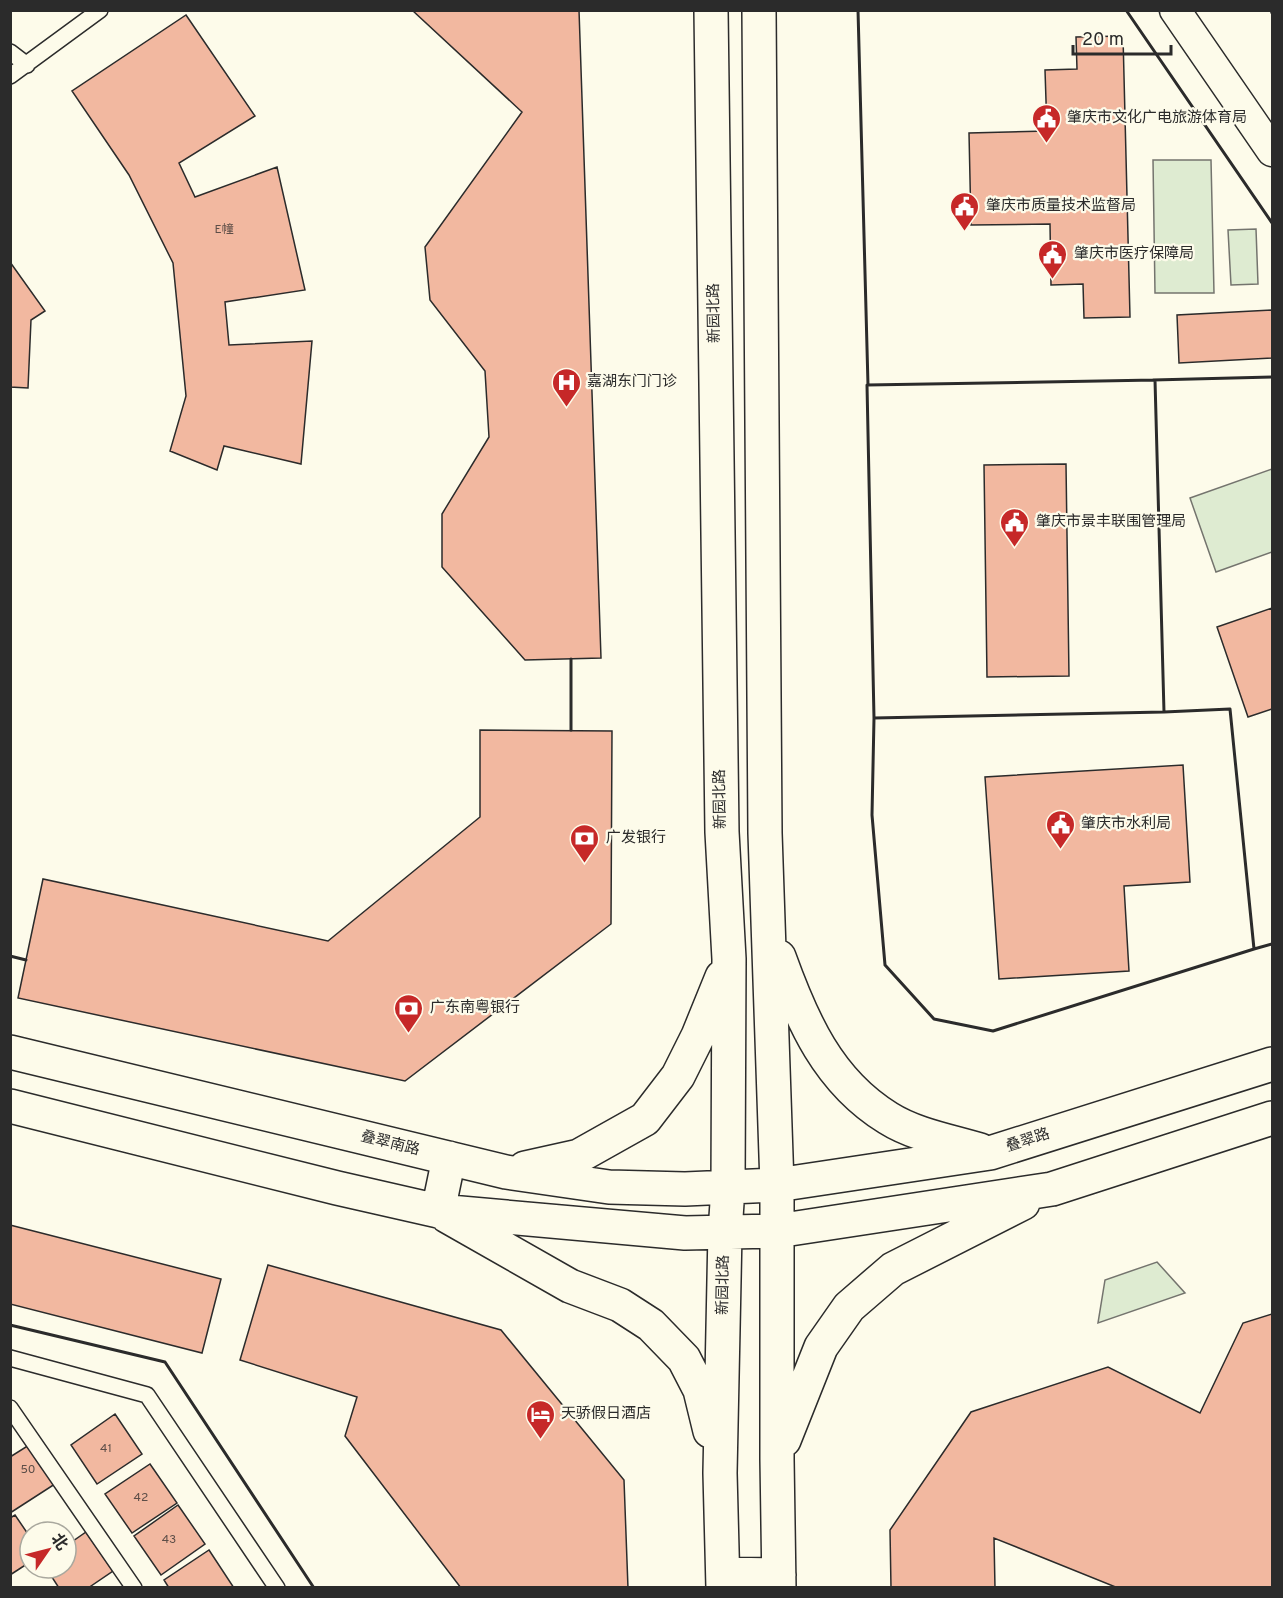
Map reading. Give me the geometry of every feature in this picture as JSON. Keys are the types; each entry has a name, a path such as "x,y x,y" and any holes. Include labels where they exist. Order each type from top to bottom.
{"main road":[{"name":"新园北路","path":"711,10 722,832 729,958 728,1188 720,1473 723,1581"},
{"path":"723,1581 779,1581 777,1185 765,833 759,10"},
{"path":"722,832 765,833"},
{"path":"770,931 791,991 813,1040 833,1069 859,1097 889,1119 922,1133 990,1153"},
{"path":"506,1172 579,1156 645,1119 678,1076 698,1036 729,958"},
{"name":"叠翠南路","path":"10,1052 506,1172 609,1187 728,1188 777,1185"},
{"name":"叠翠路","path":"777,1185 990,1153 1272,1064"},
{"path":"10,1106 438,1211 685,1233 777,1231 1052,1189"},
{"path":"1140,1106 1155,1155"},
{"path":"777,1459 821,1347 849,1307 893,1269 944,1241 1052,1189 1272,1118"},
{"path":"438,1211 449,1158"},
{"path":"438,1211 570,1286 620,1305 651,1325 684,1359 700,1390 720,1473"}],"street":[{"path":"1175,10 1272,151"}],"lane":[{"path":"10,76 100,10"},
{"path":"10,52 27,65"},
{"path":"10,1358 147,1395 277,1587"},
{"path":"10,1408 134,1587"}],"green space":[{"path":"1153,160 1211,160 1214,293 1155,293"},
{"path":"1256,229 1258,284 1231,285 1228,230"},
{"path":"1272,469 1272,552 1216,572 1190,498"},
{"path":"1157,1262 1185,1293 1098,1323 1105,1280"}],"building":[{"path":"412,10 579,10 601,658 525,660 442,567 442,514 489,437 485,371 430,300 425,247 522,112"},
{"path":"186,15 255,116 179,163 195,197 277,167 305,290 225,302 229,345 312,341 301,464 224,446 217,470 170,451 186,396 173,263 129,175 72,91"},
{"path":"1123,36 1130,317 1084,318 1083,284 1051,285 1050,224 971,225 969,133 1047,131 1045,70 1077,69 1076,37"},
{"path":"10,262 45,311 31,320 28,388 10,387"},
{"path":"1272,310 1272,358 1179,363 1177,315"},
{"path":"1066,464 1069,676 987,677 984,465"},
{"path":"1272,608 1272,709 1248,717 1217,627"},
{"path":"480,730 612,731 611,924 405,1081 18,998 43,879 328,941 480,817"},
{"path":"1183,765 1190,882 1124,886 1129,971 999,979 985,777"},
{"path":"10,1225 221,1279 202,1353 10,1304"},
{"path":"268,1265 501,1330 624,1480 628,1588 461,1588 345,1436 357,1397 240,1360"},
{"path":"1272,1314 1272,1588 1118,1588 994,1538 995,1588 891,1588 890,1530 971,1412 1108,1367 1200,1413 1243,1323"},
{"path":"115,1414 142,1454 97,1484 71,1445"},
{"path":"29,1445 55,1484 10,1513 10,1457"},
{"path":"150,1464 177,1503 132,1533 105,1494"},
{"path":"178,1505 205,1544 161,1575 134,1536"},
{"path":"15,1515 18,1520 18,1570 10,1575 10,1518"},
{"path":"86,1532 113,1571 88,1588 59,1588 54,1580 78,1580 78,1538"},
{"path":"209,1550 234,1588 169,1588 164,1580"}],"wall":[{"path":"858,10 868,385"},
{"path":"1126,10 1272,223"},
{"path":"1153,380 1272,377"},
{"path":"1155,380 1164,712 874,718 867,385 1155,380"},
{"path":"571,659 571,730"},
{"path":"1230,709 1254,949 993,1031 934,1019 885,965 872,815 874,718 1230,709"},
{"path":"1254,947 1254,949 1272,944"},
{"path":"10,956 26,960"},
{"path":"10,1325 165,1362 314,1588"}],"place":[{"name":"肇庆市文化广电旅游体育局","path":"1046,144"},
{"name":"肇庆市质量技术监督局","path":"965,232"},
{"name":"肇庆市医疗保障局","path":"1053,280"},
{"name":"嘉湖东门门诊","path":"566,408"},
{"name":"肇庆市景丰联围管理局","path":"1015,548"},
{"name":"肇庆市水利局","path":"1060,850"},
{"name":"广发银行","path":"585,864"},
{"name":"广东南粤银行","path":"409,1034"},
{"name":"天骄假日酒店","path":"540,1440"}]}
